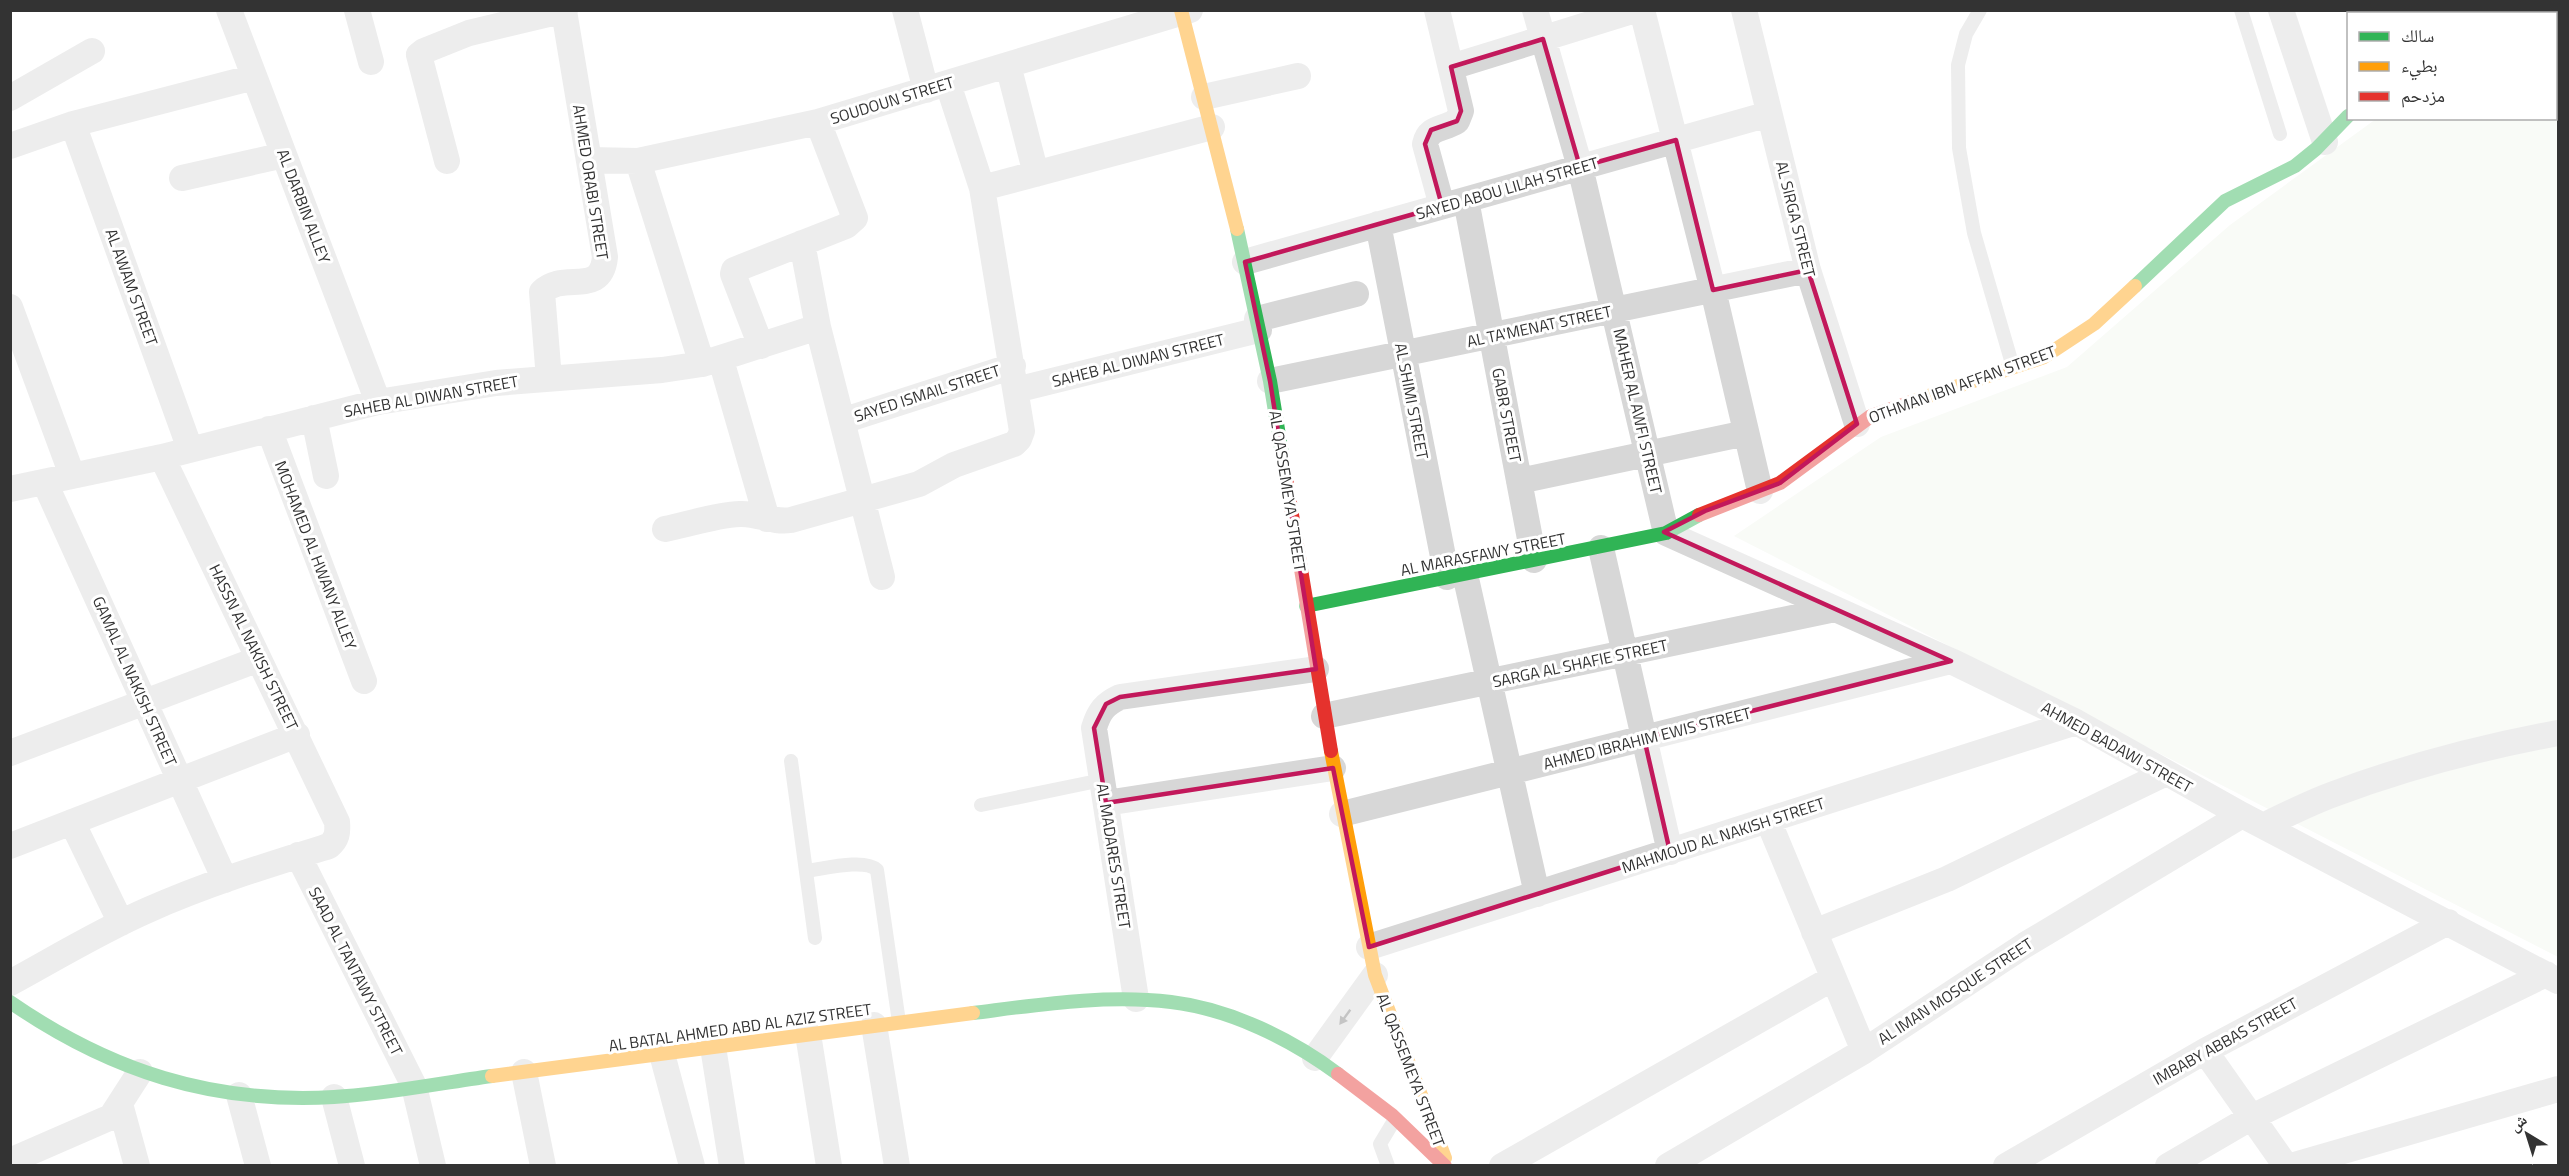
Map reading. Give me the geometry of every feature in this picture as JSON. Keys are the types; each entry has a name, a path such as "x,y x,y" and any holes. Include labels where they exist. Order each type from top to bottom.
{"street":[{"name":"AL DARBIN ALLEY","path":"229,10 378,402"},
{"path":"357,10 371,62"},
{"path":"665,529 739,514 754,515 778,522 791,520 919,484 954,465 1014,444 1019,439 1022,431 982,188 904,10"},
{"name":"GABR STREET","path":"1437,10 1461,111 1456,121 1431,130 1426,136 1425,144 1454,203 1491,335 1534,560"},
{"name":"MAHER AL AWFI STREET","path":"1535,10 1580,167 1666,533"},
{"path":"1451,67 1635,10"},
{"path":"1642,10 1713,290 1760,491"},
{"name":"AL SIRGA STREET","path":"1744,10 1808,270 1857,424"},
{"path":"2281,10 2325,142"},
{"path":"447,161 419,56 465,22 565,11"},
{"name":"AHMED ORABI STREET","path":"549,379 542,292 556,282 591,281 599,277 604,270 605,257 565,11"},
{"name":"SOUDOUN STREET","path":"589,159 638,161 818,123 1008,65 1117,21 1184,11"},
{"name":"AL QASSEMEYA STREET","path":"1184,11 1245,262 1270,381 1333,768 1375,975 1446,1166"},
{"path":"10,98 92,51"},
{"path":"1008,65 1036,174"},
{"path":"1204,97 1298,76"},
{"path":"10,146 73,124 254,77"},
{"name":"SAYED ABOU LILAH STREET","path":"1245,262 1769,114"},
{"name":"OTHMAN IBN AFFAN STREET","path":"1666,533 1705,511 1780,483 1800,470 1857,424 1891,407 2044,357 2087,330 2144,279 2198,224 2228,199 2294,167 2325,142 2347,118"},
{"path":"761,346 734,270 846,226 855,218 818,123"},
{"name":"AL AWAM STREET","path":"73,124 190,449"},
{"path":"982,188 1212,127"},
{"path":"182,178 284,154"},
{"path":"638,161 767,519"},
{"name":"AL SHIMI STREET","path":"1378,225 1403,353 1456,576 1490,681 1537,894"},
{"path":"802,243 818,327 882,577"},
{"name":"AL TA'MENAT STREET","path":"1270,381 1808,270"},
{"name":"SAHEB AL DIWAN STREET","path":"1014,378 1258,325 1356,294"},
{"path":"10,307 72,475"},
{"name":"SAHEB AL DIWAN STREET","path":"10,489 162,457 378,402 496,383 662,370 711,362 818,327"},
{"name":"SAYED ISMAIL STREET","path":"842,421 1014,378"},
{"path":"314,418 326,476"},
{"name":"MOHAMED AL HWANY ALLEY","path":"269,429 364,681"},
{"path":"1519,481 1746,433"},
{"name":"HASSN AL NAKISH STREET","path":"162,457 337,822 338,831 335,840 328,846 298,855"},
{"name":"GAMAL AL NAKISH STREET","path":"45,483 225,880"},
{"name":"AL MARASFAWY STREET","path":"1306,606 1666,533"},
{"name":"AHMED BADAWI STREET","path":"1666,533 1952,661 2076,722 2252,820 2553,978"},
{"path":"1601,548 1670,852"},
{"name":"SARGA AL SHAFIE STREET","path":"1324,716 1835,609"},
{"path":"10,753 259,659"},
{"name":"AHMED IBRAHIM EWIS STREET","path":"1342,814 1952,661"},
{"name":"AL MADARES STREET","path":"1136,999 1094,728 1098,714 1106,704 1120,697 1316,669"},
{"name":"MAHMOUD AL NAKISH STREET","path":"1370,947 2076,722"},
{"name":"AL IMAN MOSQUE STREET","path":"1668,1166 1864,1051 2025,945 2252,820 2401,771 2503,743 2559,733"},
{"path":"10,846 297,735"},
{"path":"1104,791 1333,768"},
{"path":"1814,932 1969,869 2166,773"},
{"path":"1768,820 1864,1051"},
{"path":"72,822 121,923"},
{"path":"10,983 121,923 225,880 298,855"},
{"name":"SAAD AL TANTAWY STREET","path":"298,855 414,1086 433,1166"},
{"name":"IMBABY ABBAS STREET","path":"2006,1166 2205,1051 2448,922"},
{"name":"AL QASSEMEYA STREET","path":"1315,1058 1375,975"},
{"path":"1502,1166 1833,978"},
{"path":"2168,1166 2252,1117 2553,978"},
{"name":"AL BATAL AHMED ABD AL AZIZ STREET","path":"10,1002 41,1024 89,1051 140,1072 189,1086 239,1095 334,1097 1018,1007 1136,999 1199,1007 1259,1028 1315,1058 1364,1091 1396,1117 1446,1166"},
{"path":"886,1024 897,1166"},
{"path":"808,1034 829,1166"},
{"path":"712,1047 732,1166"},
{"path":"2205,1051 2286,1166"},
{"path":"662,1054 692,1166"},
{"path":"13,1163 111,1117 140,1072"},
{"path":"524,1072 543,1166"},
{"path":"2291,1166 2559,1089"},
{"path":"239,1095 258,1166"},
{"path":"334,1097 352,1166"},
{"path":"120,1104 137,1166"}],"lane":[{"path":"1980,10 1966,34 1958,65 1959,148 1974,233 2013,367"},
{"path":"2241,10 2280,134"},
{"path":"791,761 815,938"},
{"path":"981,805 1104,791"},
{"path":"806,871 863,864 873,866 877,870 886,1024"},
{"path":"1388,1166 1380,1144 1396,1117"}],"highlighted area":[{"path":"1543,39 1580,167 1676,140 1713,290 1808,270 1857,424 1780,483 1705,511 1664,532 1951,661 1644,738 1670,852 1369,947 1333,768 1106,803 1094,728 1106,704 1120,697 1316,669 1270,381 1245,262 1442,206 1425,144 1431,130 1457,121 1461,111 1451,67"}],"shaded area":[{"path":"2557,14 2558,957 1734,536 1881,437 2067,367 2230,225 2375,120 2557,120"}],"traffic: fast":[{"path":"2135,286 2225,201 2295,166 2316,149 2347,117"},
{"path":"1237,229 1270,381 1283,460"},
{"path":"1306,606 1666,533 1699,515"},
{"path":"973,1013 1097,1000 1171,1002 1215,1011 1259,1028 1300,1049 1338,1074"},
{"path":"10,1002 86,1047 124,1064 164,1078 246,1095 289,1098 354,1096 492,1076"}],"traffic: slow":[{"path":"1181,10 1237,229"},
{"path":"1911,402 2044,357 2094,324 2135,286"},
{"path":"1331,751 1375,975 1445,1158"},
{"path":"492,1076 973,1013"}],"traffic: jam":[{"path":"1699,515 1780,483 1871,416 1911,402"},
{"path":"1283,460 1331,751"},
{"path":"1338,1074 1392,1115 1445,1166"}]}
